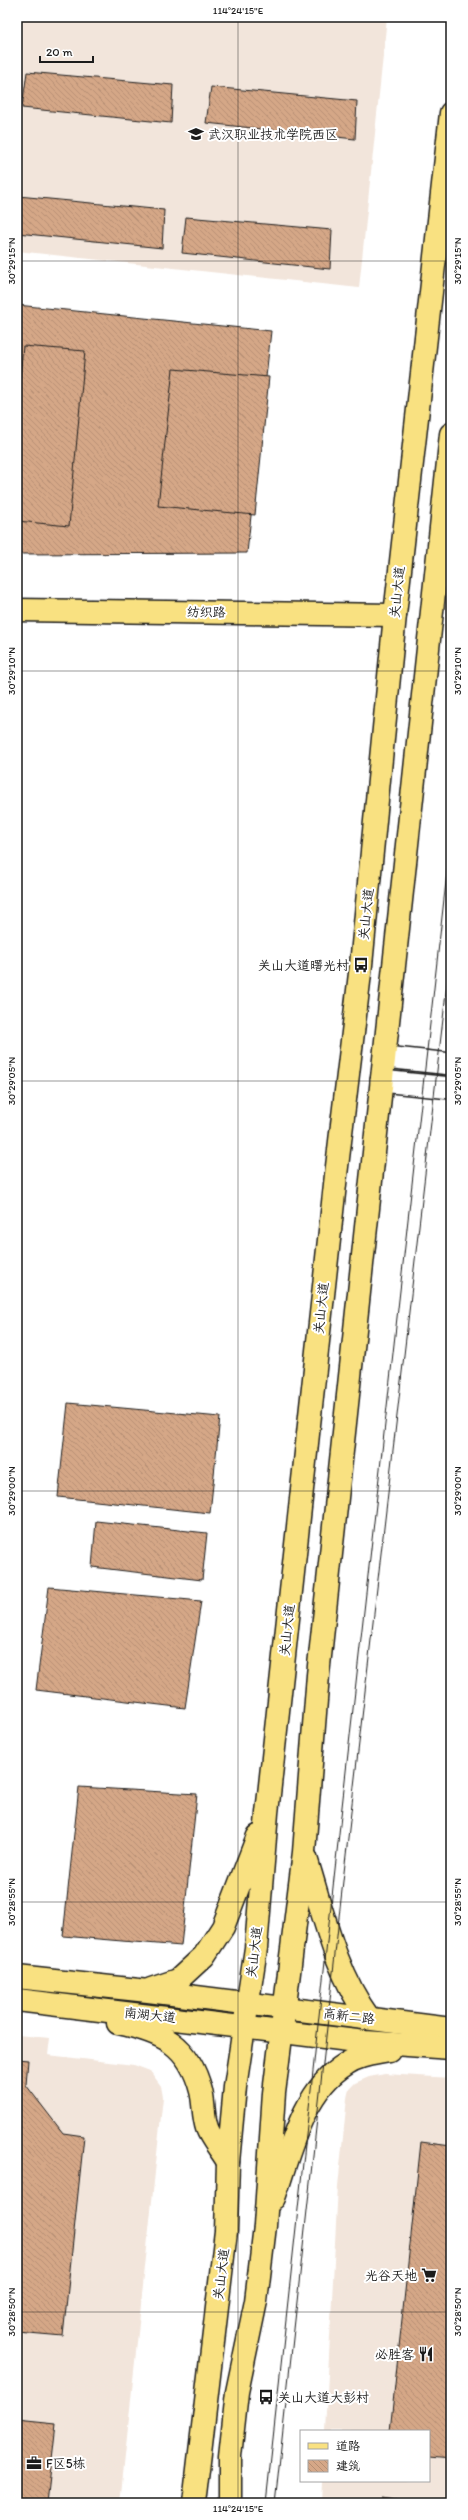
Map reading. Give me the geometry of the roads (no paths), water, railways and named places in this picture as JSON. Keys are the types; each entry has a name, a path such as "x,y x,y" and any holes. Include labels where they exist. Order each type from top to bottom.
{"main road":[{"name":"关山大道","path":"194,2503 223,2260 228,2162 244,2026 256,1948 267,1813 335,1182 361,965 395,615 451,113"},
{"path":"230,2503 230,2456 237,2392 256,2301 264,2226 274,2093 304,1852 318,1675 451,434"},
{"name":"纺织路","path":"17,610 395,615"},
{"path":"148,1990 178,1980 204,1956 223,1927 267,1813"},
{"path":"304,1852 342,1971 353,1997 369,2018"},
{"name":"南湖大道","path":"17,1977 148,1990 247,2004"},
{"path":"17,2000 142,2028 161,2035 174,2044 190,2060 201,2091 208,2128 228,2162"},
{"name":"南湖大道","path":"17,2000 282,2031"},
{"name":"高新二路","path":"247,2004 451,2029"},
{"name":"高新二路","path":"282,2031 365,2042 451,2048"},
{"path":"264,2226 300,2120 327,2078 346,2063 362,2056 424,2045"}],"street":[{"path":"384,1057 451,1064"},
{"path":"381,1081 451,1088"}],"tram line":[{"path":"266,2503 334,1878 451,837"},
{"path":"275,2503 343,1881 451,950"}],"place":[{"name":"武汉职业技术学院西区","path":"196,134"},
{"name":"关山大道曙光村","path":"361,965"},
{"name":"光谷天地","path":"429,2275"},
{"name":"必胜客","path":"426,2354"},
{"name":"关山大道大彭村","path":"266,2397"},
{"name":"F区5栋","path":"34,2463"}]}
